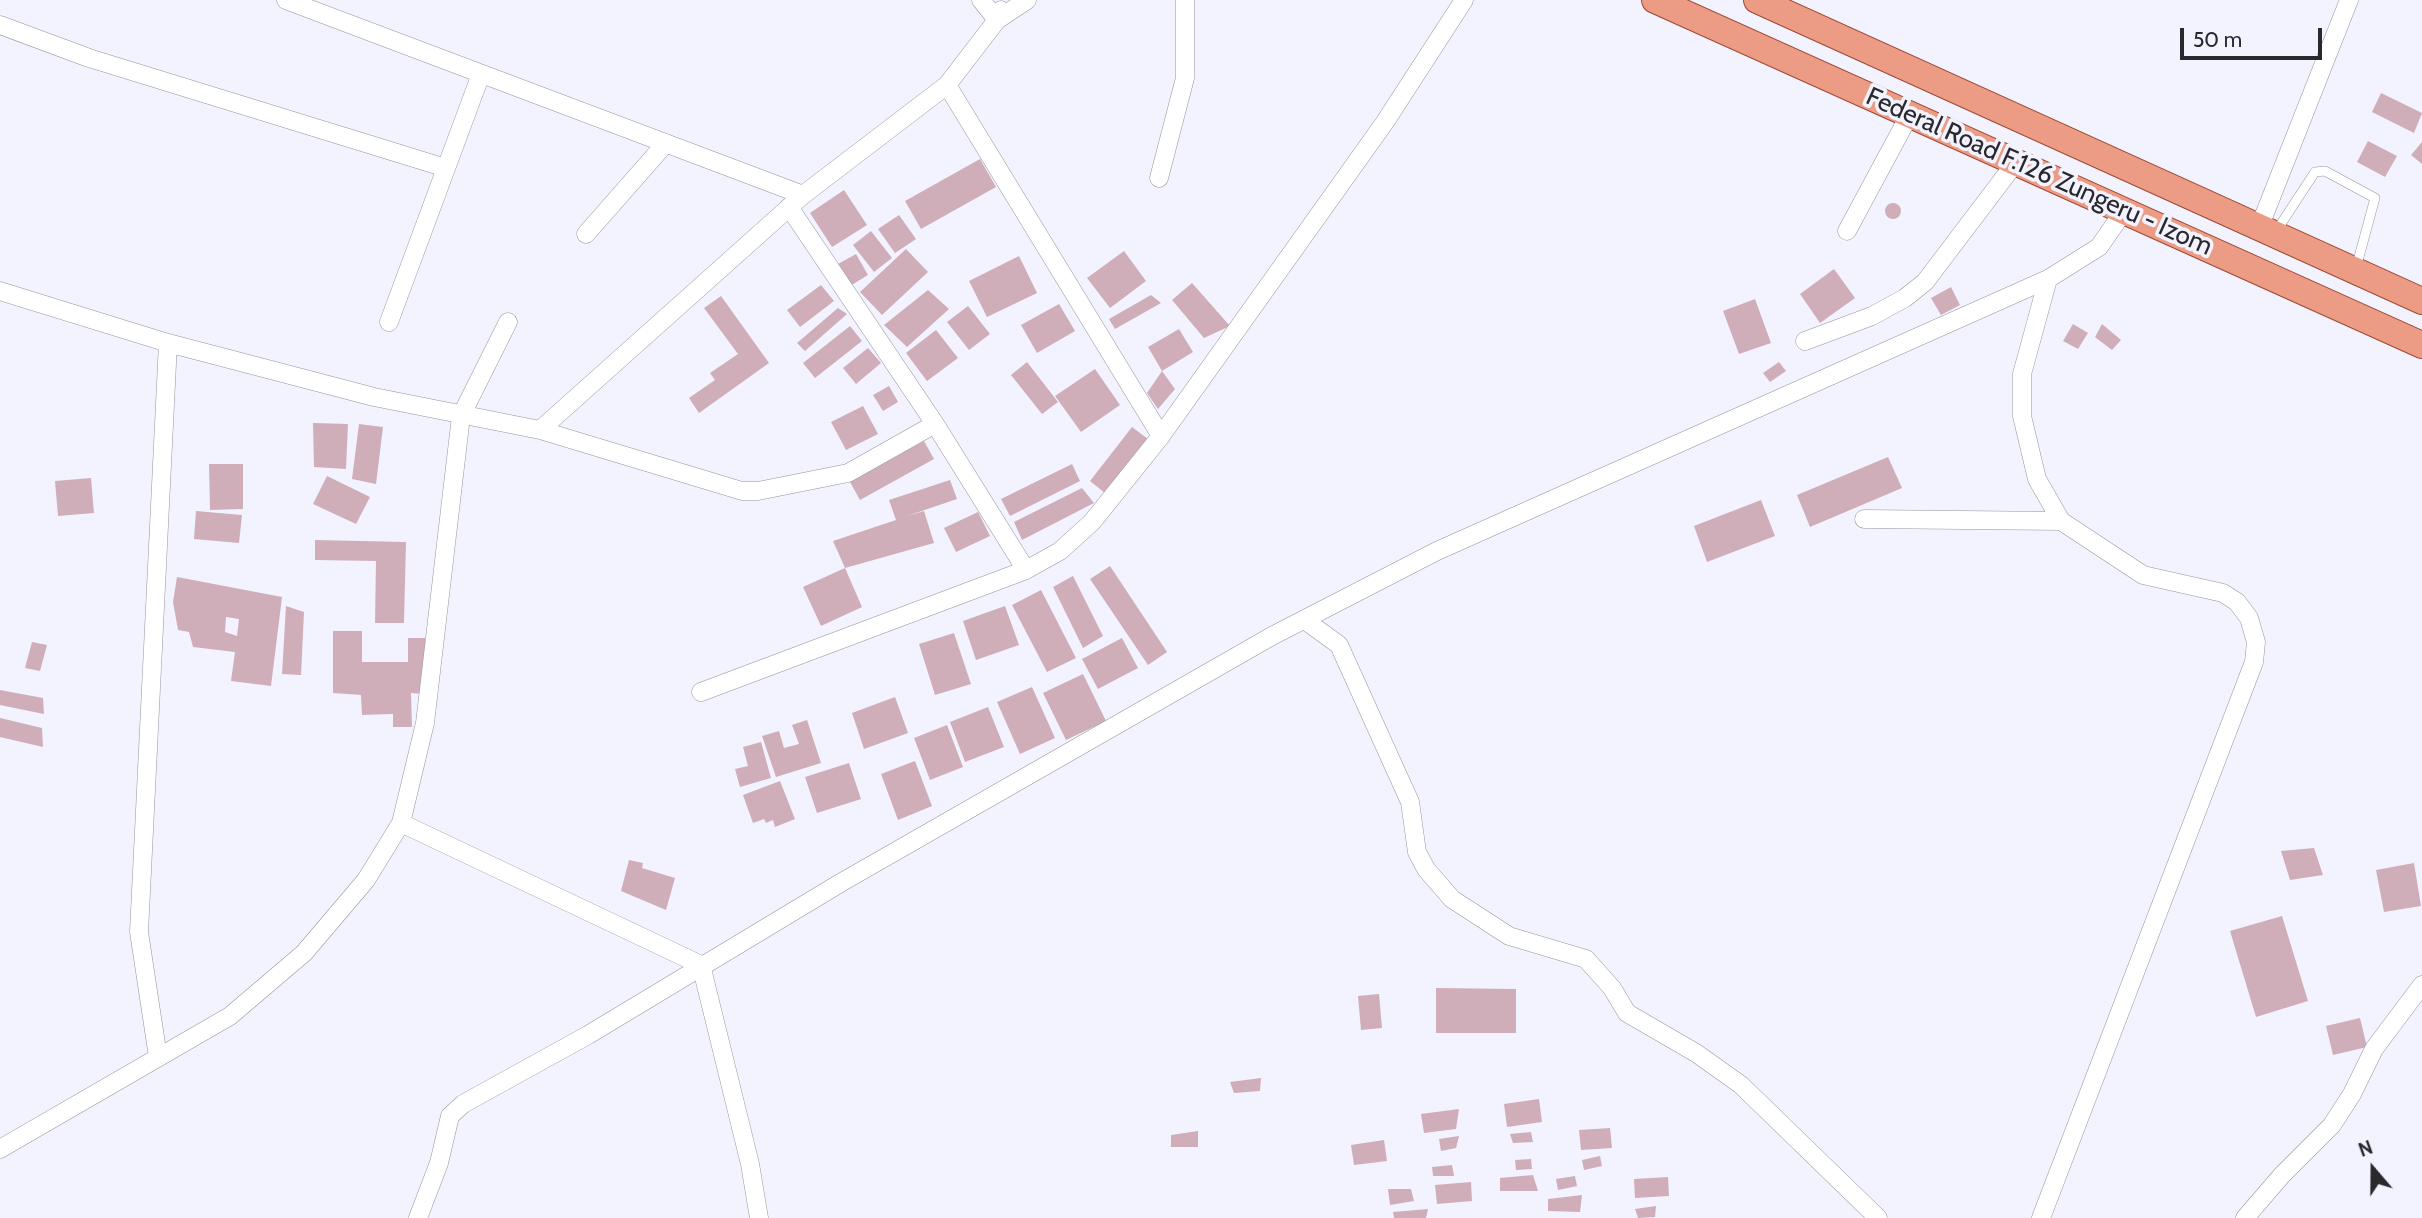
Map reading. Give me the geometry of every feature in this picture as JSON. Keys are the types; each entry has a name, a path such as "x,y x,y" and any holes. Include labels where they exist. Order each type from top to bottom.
{"main road":[{"name":"Federal Road F.126 Zungeru - Izom","path":"1655,0 2422,345"},
{"name":"Federal Road F.126 Zungeru - Izom","path":"1757,0 2422,301"}],"street":[{"path":"286,0 803,195"},
{"path":"981,0 997,20"},
{"path":"540,430 803,195 947,85 997,20 1006,0"},
{"path":"997,20 1027,0"},
{"path":"1159,178 1185,78 1185,0"},
{"path":"701,692 1026,570 1060,551 1092,522 1161,436 1385,122 1464,0"},
{"path":"2266,231 2349,0"},
{"path":"0,25 89,58 446,168"},
{"path":"388,322 481,74"},
{"path":"947,85 1161,436"},
{"path":"1847,231 1910,114"},
{"path":"586,234 666,143"},
{"path":"1805,341 1872,316 1905,298 1925,282 2016,162"},
{"path":"789,207 935,424 1026,570"},
{"path":"418,1218 439,1163 450,1116 463,1104 588,1035 701,965 1272,636 1306,621 1437,551 2048,279 2099,247 2124,211"},
{"path":"2041,1218 2254,662 2256,642 2249,618 2237,602 2223,593 2143,575 2061,521 2038,479 2022,416 2023,366 2048,279"},
{"path":"0,291 168,343 461,416 540,430 726,488 758,491 848,473 935,424"},
{"path":"0,1149 230,1016 304,953 366,880 401,823 425,723 461,416 508,322"},
{"path":"158,1057 139,932 168,343"},
{"path":"1864,519 2061,521"},
{"path":"1306,621 1339,645 1410,802 1417,852 1426,869 1452,899 1509,936 1586,959 1612,988 1627,1013 1696,1053 1741,1085 1878,1218"},
{"path":"401,823 701,965"},
{"path":"701,965 750,1164 759,1218"},
{"path":"2245,1218 2281,1175 2332,1125 2352,1094 2374,1049 2422,985"}],"lane":[{"path":"2266,231 2315,172 2325,171 2375,198 2356,271"}],"building":[{"path":"2381,93 2422,113 2414,133 2372,112"},
{"path":"2368,141 2397,156 2385,177 2357,162"},
{"path":"2422,142 2422,164 2411,155"},
{"path":"980,159 996,187 921,229 905,201"},
{"path":"844,190 867,225 832,247 810,213"},
{"path":"1890,203 1896,203 1901,211 1899,217 1890,219 1885,214 1885,208"},
{"path":"899,215 916,239 895,253 878,229"},
{"path":"871,231 892,258 874,272 853,245"},
{"path":"906,249 928,272 882,315 860,292"},
{"path":"1124,251 1146,281 1110,308 1087,278"},
{"path":"856,254 868,275 850,286 838,264"},
{"path":"1019,256 1037,293 987,317 969,281"},
{"path":"1834,269 1855,298 1820,323 1800,294"},
{"path":"1192,283 1230,326 1204,338 1172,300"},
{"path":"821,285 834,301 800,327 787,310"},
{"path":"1951,287 1960,305 1941,315 1931,298"},
{"path":"928,290 949,309 907,347 884,325"},
{"path":"1151,295 1161,303 1115,329 1109,319"},
{"path":"721,296 769,363 699,413 689,398 715,380 710,373 738,354 704,308"},
{"path":"1755,299 1771,343 1739,354 1723,311"},
{"path":"1059,304 1075,331 1037,353 1021,325"},
{"path":"968,306 990,334 969,350 947,322"},
{"path":"838,308 847,314 805,351 797,343"},
{"path":"2073,324 2088,333 2078,349 2063,341"},
{"path":"2102,324 2121,340 2112,350 2095,337"},
{"path":"850,326 862,341 815,378 803,363"},
{"path":"1179,329 1193,352 1162,371 1148,347"},
{"path":"936,330 958,358 927,381 906,353"},
{"path":"868,348 881,363 856,384 843,368"},
{"path":"1027,362 1058,402 1042,414 1011,375"},
{"path":"1779,362 1786,371 1770,382 1763,373"},
{"path":"1095,369 1120,405 1081,432 1055,396"},
{"path":"1162,371 1175,389 1158,409 1147,393"},
{"path":"889,386 898,402 883,411 873,395"},
{"path":"863,406 878,434 846,450 831,422"},
{"path":"313,423 348,424 346,469 314,467"},
{"path":"359,424 383,427 376,484 352,479"},
{"path":"1132,427 1148,439 1105,493 1090,481"},
{"path":"924,441 934,459 860,500 850,482"},
{"path":"1888,457 1902,488 1810,527 1797,495"},
{"path":"209,464 243,464 243,509 210,510"},
{"path":"1072,464 1080,481 1010,516 1001,499"},
{"path":"327,476 370,497 356,524 313,504"},
{"path":"91,478 94,513 58,516 55,481"},
{"path":"950,480 957,499 907,516 924,511 934,543 845,568 833,541 896,520 889,500"},
{"path":"1082,488 1094,503 1022,540 1014,522"},
{"path":"1761,500 1775,536 1707,562 1694,526"},
{"path":"196,511 242,515 239,543 194,539"},
{"path":"978,512 990,536 956,552 944,528"},
{"path":"315,540 406,542 404,623 375,623 376,561 315,560"},
{"path":"1110,566 1167,652 1148,665 1090,579"},
{"path":"845,568 862,607 821,626 803,587"},
{"path":"1073,576 1103,636 1083,648 1053,587"},
{"path":"177,577 282,597 271,686 231,681 235,652 193,647 189,632 178,630 173,602","holes":["226,617 239,619 237,636 225,632"]},
{"path":"1041,590 1076,658 1047,672 1012,605"},
{"path":"286,606 304,612 301,675 282,674"},
{"path":"1005,606 1019,645 976,660 963,621"},
{"path":"333,631 362,631 362,662 408,662 408,638 425,638 425,694 411,693 412,727 393,727 393,714 362,715 361,695 333,693"},
{"path":"954,633 971,684 935,695 919,644"},
{"path":"1122,638 1138,668 1098,689 1082,659"},
{"path":"32,642 47,645 40,671 25,668"},
{"path":"1083,674 1106,721 1066,740 1043,693"},
{"path":"1032,687 1055,738 1020,754 997,702"},
{"path":"0,690 43,698 44,714 0,705"},
{"path":"895,697 908,733 864,749 852,713"},
{"path":"988,707 1004,747 965,762 950,722"},
{"path":"0,718 42,728 43,747 0,737"},
{"path":"807,720 821,763 776,777 762,736 779,731 784,748 799,744 792,725"},
{"path":"947,725 963,767 930,780 914,738"},
{"path":"761,742 771,778 740,787 735,769 748,766 743,747"},
{"path":"915,761 932,806 898,820 881,774"},
{"path":"849,763 861,799 817,813 805,777"},
{"path":"780,781 795,819 775,827 773,820 766,823 764,819 753,823 743,795"},
{"path":"2314,848 2323,875 2290,880 2281,851"},
{"path":"629,860 643,863 642,868 675,878 666,910 621,891"},
{"path":"2414,863 2421,906 2384,912 2376,870"},
{"path":"2282,916 2308,1001 2256,1017 2230,931"},
{"path":"1436,988 1516,989 1516,1033 1436,1033"},
{"path":"1379,994 1382,1028 1361,1030 1358,996"},
{"path":"2360,1018 2367,1047 2333,1055 2326,1026"},
{"path":"1261,1078 1260,1091 1234,1093 1230,1082"},
{"path":"1539,1099 1542,1122 1507,1127 1504,1104"},
{"path":"1459,1109 1456,1129 1424,1133 1421,1114"},
{"path":"1610,1128 1612,1148 1581,1150 1579,1130"},
{"path":"1198,1131 1198,1147 1171,1147 1171,1135"},
{"path":"1531,1132 1533,1142 1513,1143 1510,1134"},
{"path":"1459,1136 1456,1148 1441,1151 1439,1139"},
{"path":"1384,1140 1387,1161 1354,1165 1351,1145"},
{"path":"1600,1156 1602,1166 1584,1170 1582,1160"},
{"path":"1531,1159 1532,1169 1516,1170 1515,1160"},
{"path":"1452,1165 1454,1176 1433,1176 1432,1167"},
{"path":"1533,1175 1538,1191 1500,1191 1500,1178"},
{"path":"1575,1176 1577,1186 1558,1190 1556,1179"},
{"path":"1668,1177 1669,1196 1635,1198 1634,1179"},
{"path":"1471,1182 1472,1201 1437,1204 1435,1185"},
{"path":"1388,1189 1411,1189 1414,1201 1390,1205"},
{"path":"1582,1195 1580,1212 1548,1211 1548,1199"},
{"path":"1656,1206 1655,1217 1638,1218 1635,1209"},
{"path":"1428,1209 1426,1218 1394,1218 1393,1212"}]}
